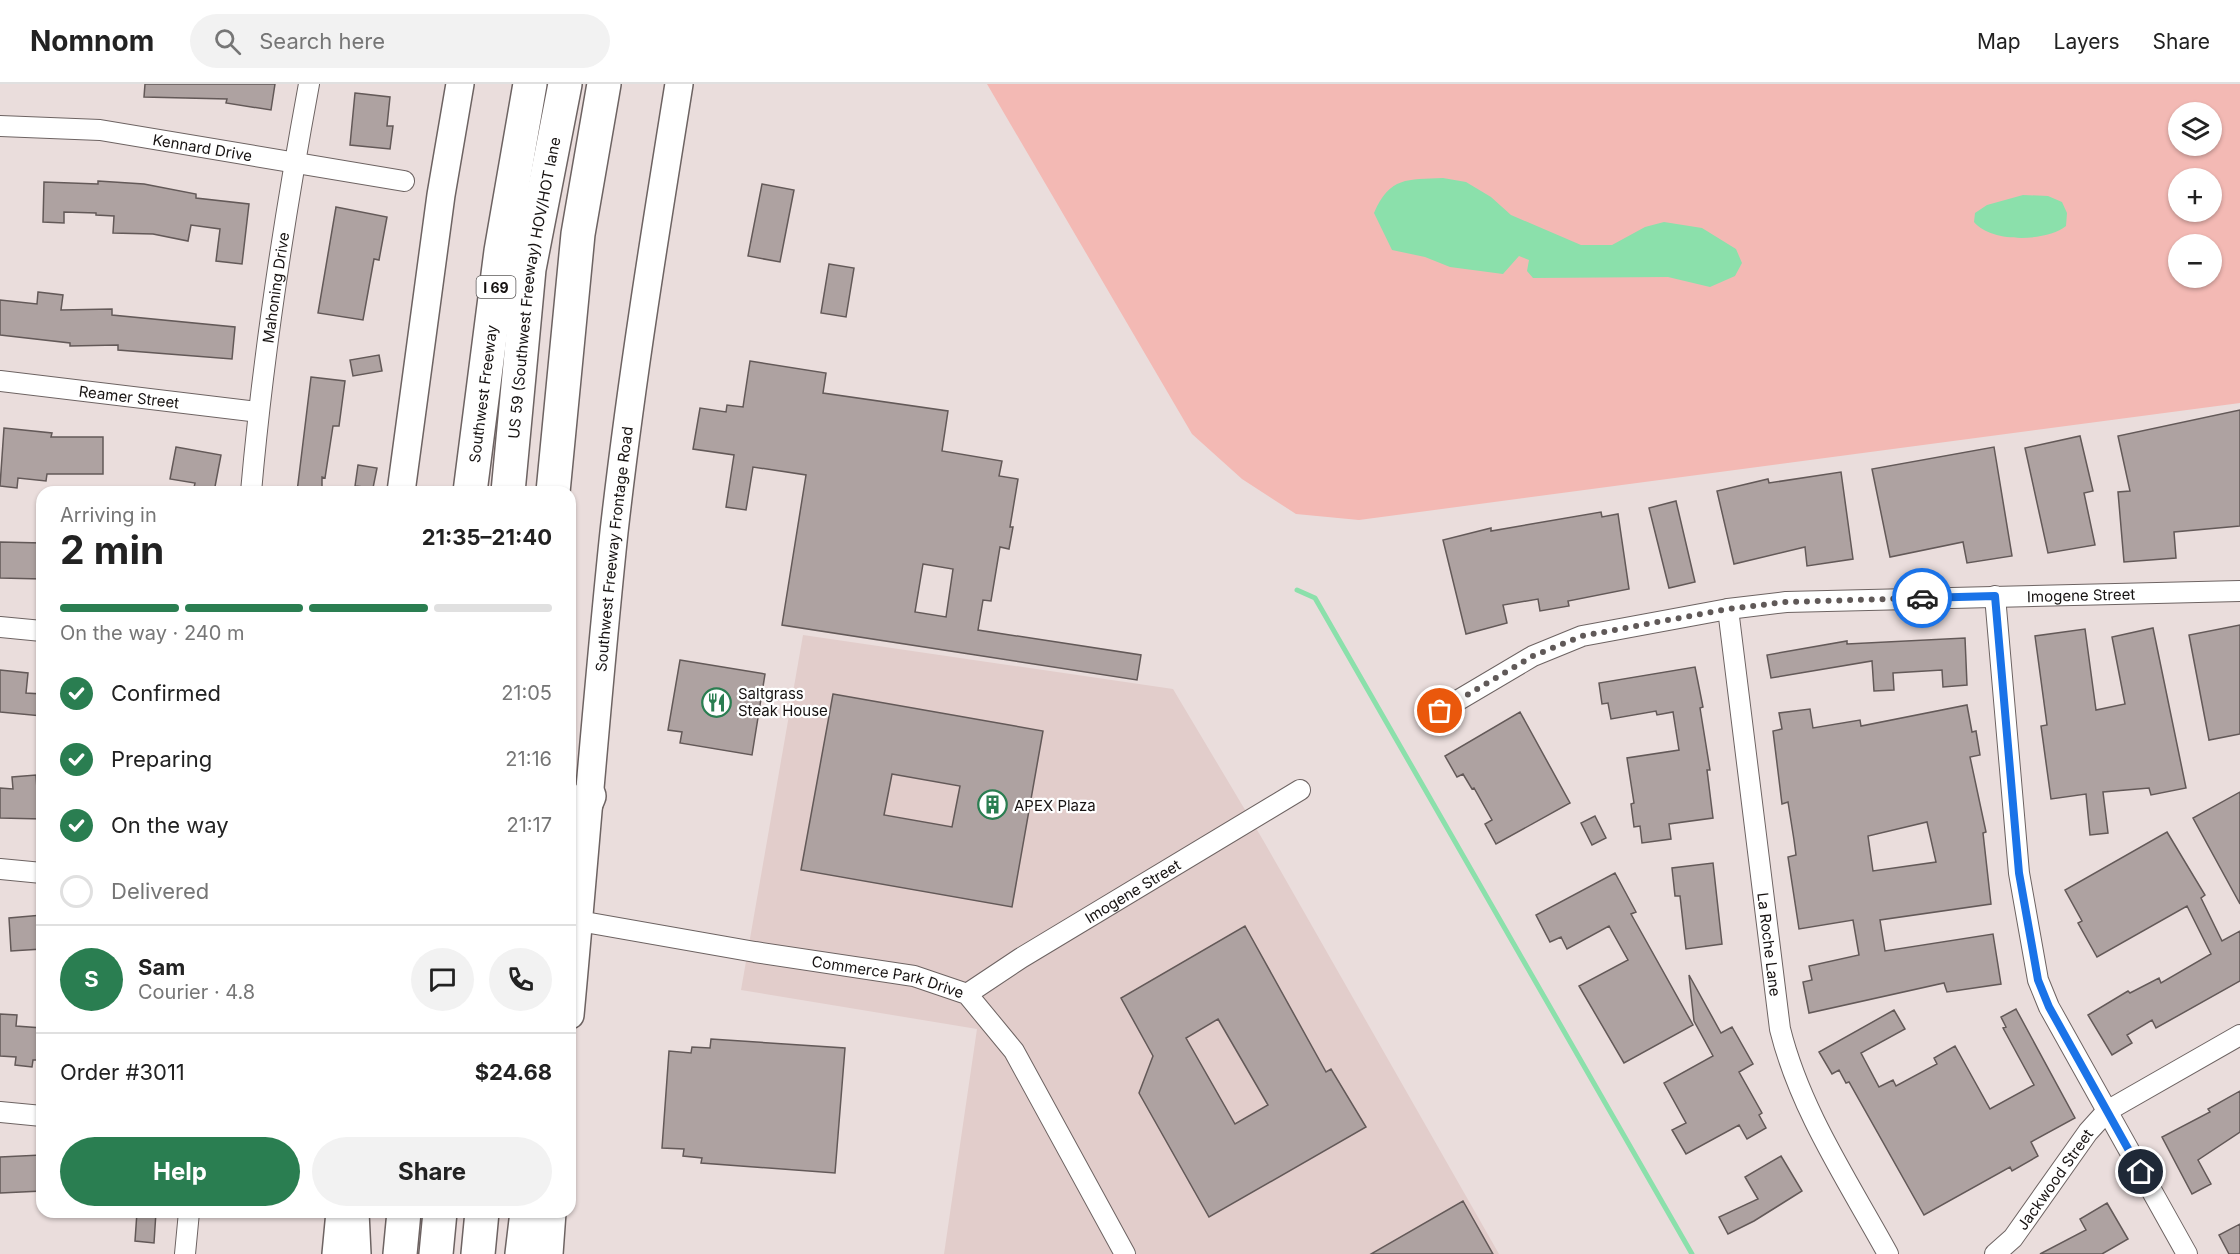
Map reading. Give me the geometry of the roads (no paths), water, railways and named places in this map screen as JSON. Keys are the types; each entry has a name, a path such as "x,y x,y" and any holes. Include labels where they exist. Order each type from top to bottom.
{"highway":[{"name":"Southwest Freeway","path":"471,486 501,251 530,84"},
{"name":"US 59 (Southwest Freeway) HOV/HOT lane","path":"509,486 528,269 565,84"},
{"path":"555,486 579,234 604,84"},
{"path":"576,825 589,796"},
{"path":"352,1218 354,1254"},
{"path":"400,1254 403,1218"},
{"path":"436,1254 439,1218"},
{"path":"478,1254 481,1218"},
{"path":"522,1254 526,1218"}],"main road":[{"path":"402,486 441,195 460,84"},
{"name":"Southwest Freeway Frontage Road","path":"576,953 613,541 643,302 680,84"},
{"path":"336,1254 339,1218"},
{"path":"549,1254 552,1218"}],"street":[{"name":"Mahoning Drive","path":"252,486 258,412 295,162 309,84"},
{"name":"Kennard Drive","path":"0,126 100,130 404,181"},
{"name":"Reamer Street","path":"0,381 258,412"},
{"name":"Imogene Street","path":"1440,711 1533,656 1582,636 1728,609 1786,602 2240,591"},
{"path":"1995,596 2019,873 2038,980 2049,1007 2187,1254"},
{"name":"La Roche Lane","path":"1728,609 1782,1039 1790,1069 1811,1116 1888,1254"},
{"path":"0,627 36,630"},
{"name":"Imogene Street","path":"967,994 1021,958 1300,790"},
{"path":"0,869 36,872"},
{"name":"Commerce Park Drive","path":"579,921 755,952 914,976 967,994 1014,1051 1125,1254"},
{"name":"Jackwood Street","path":"1995,1254 2013,1238 2088,1132 2107,1111 2240,1035"},
{"path":"0,1112 36,1115"},
{"path":"185,1254 188,1218"}],"waterway":[{"path":"1297,590 1315,598 1692,1254"}],"place":[{"name":"Saltgrass Steak House","path":"717,702"},
{"name":"APEX Plaza","path":"993,805"}]}
